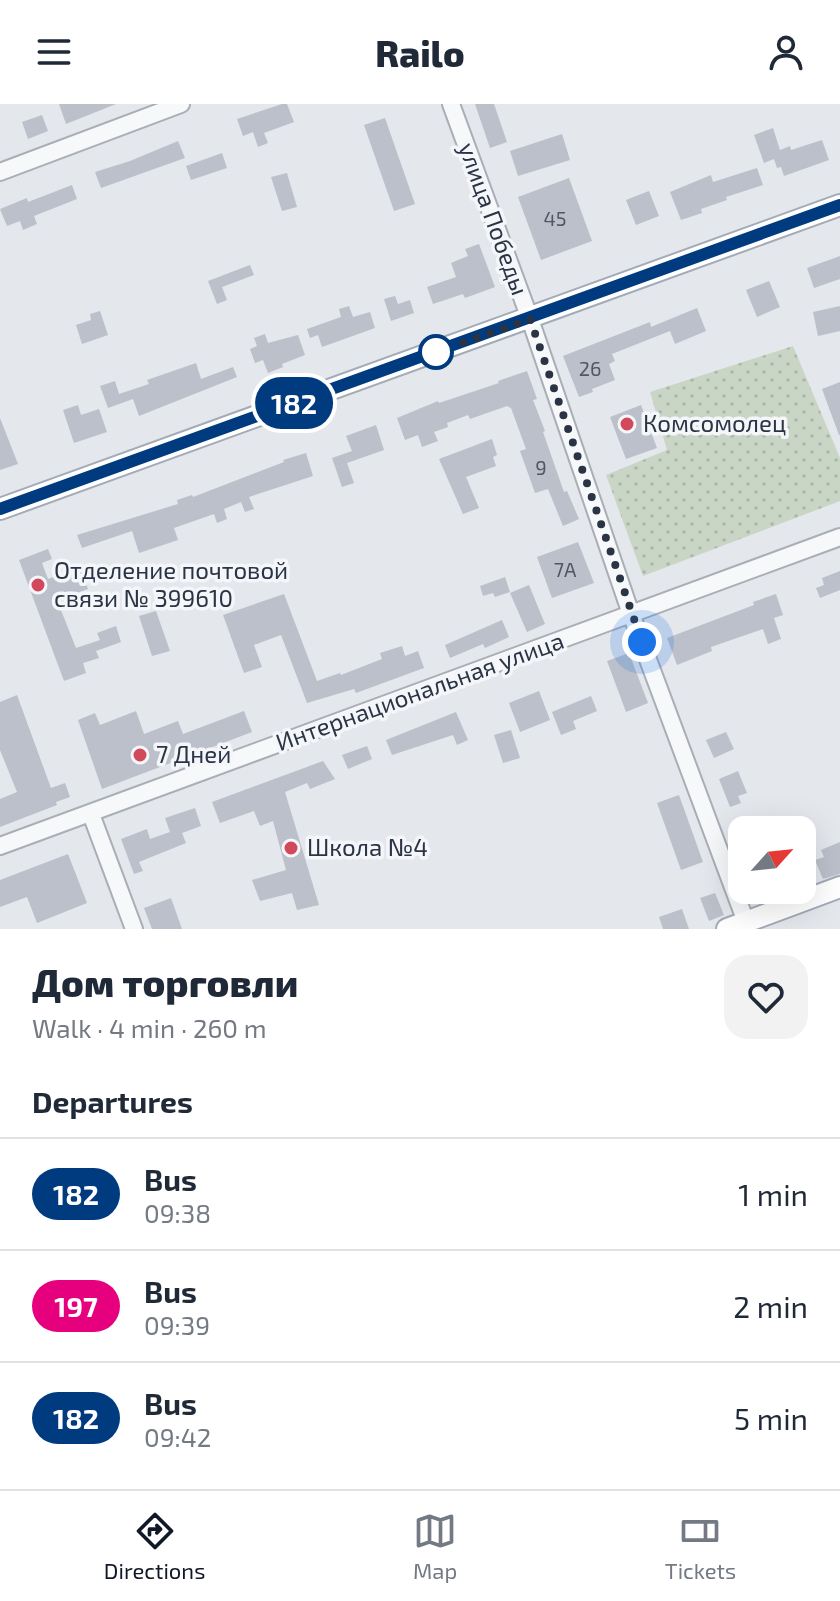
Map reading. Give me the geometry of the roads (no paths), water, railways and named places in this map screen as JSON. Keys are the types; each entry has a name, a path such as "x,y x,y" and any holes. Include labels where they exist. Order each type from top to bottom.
{"main road":[{"path":"0,509 840,205"},
{"path":"736,925 840,887"}],"street":[{"path":"0,172 181,104"},
{"name":"улица Победы","path":"451,104 530,319 736,925"},
{"name":"Интернациональная улица","path":"0,846 840,537"},
{"path":"91,814 134,929"}],"place":[{"name":"Комсомолец","path":"627,424"},
{"name":"Отделение почтовой связи № 399610","path":"38,585"},
{"name":"7 Дней","path":"140,755"},
{"name":"Школа №4","path":"291,848"}]}
